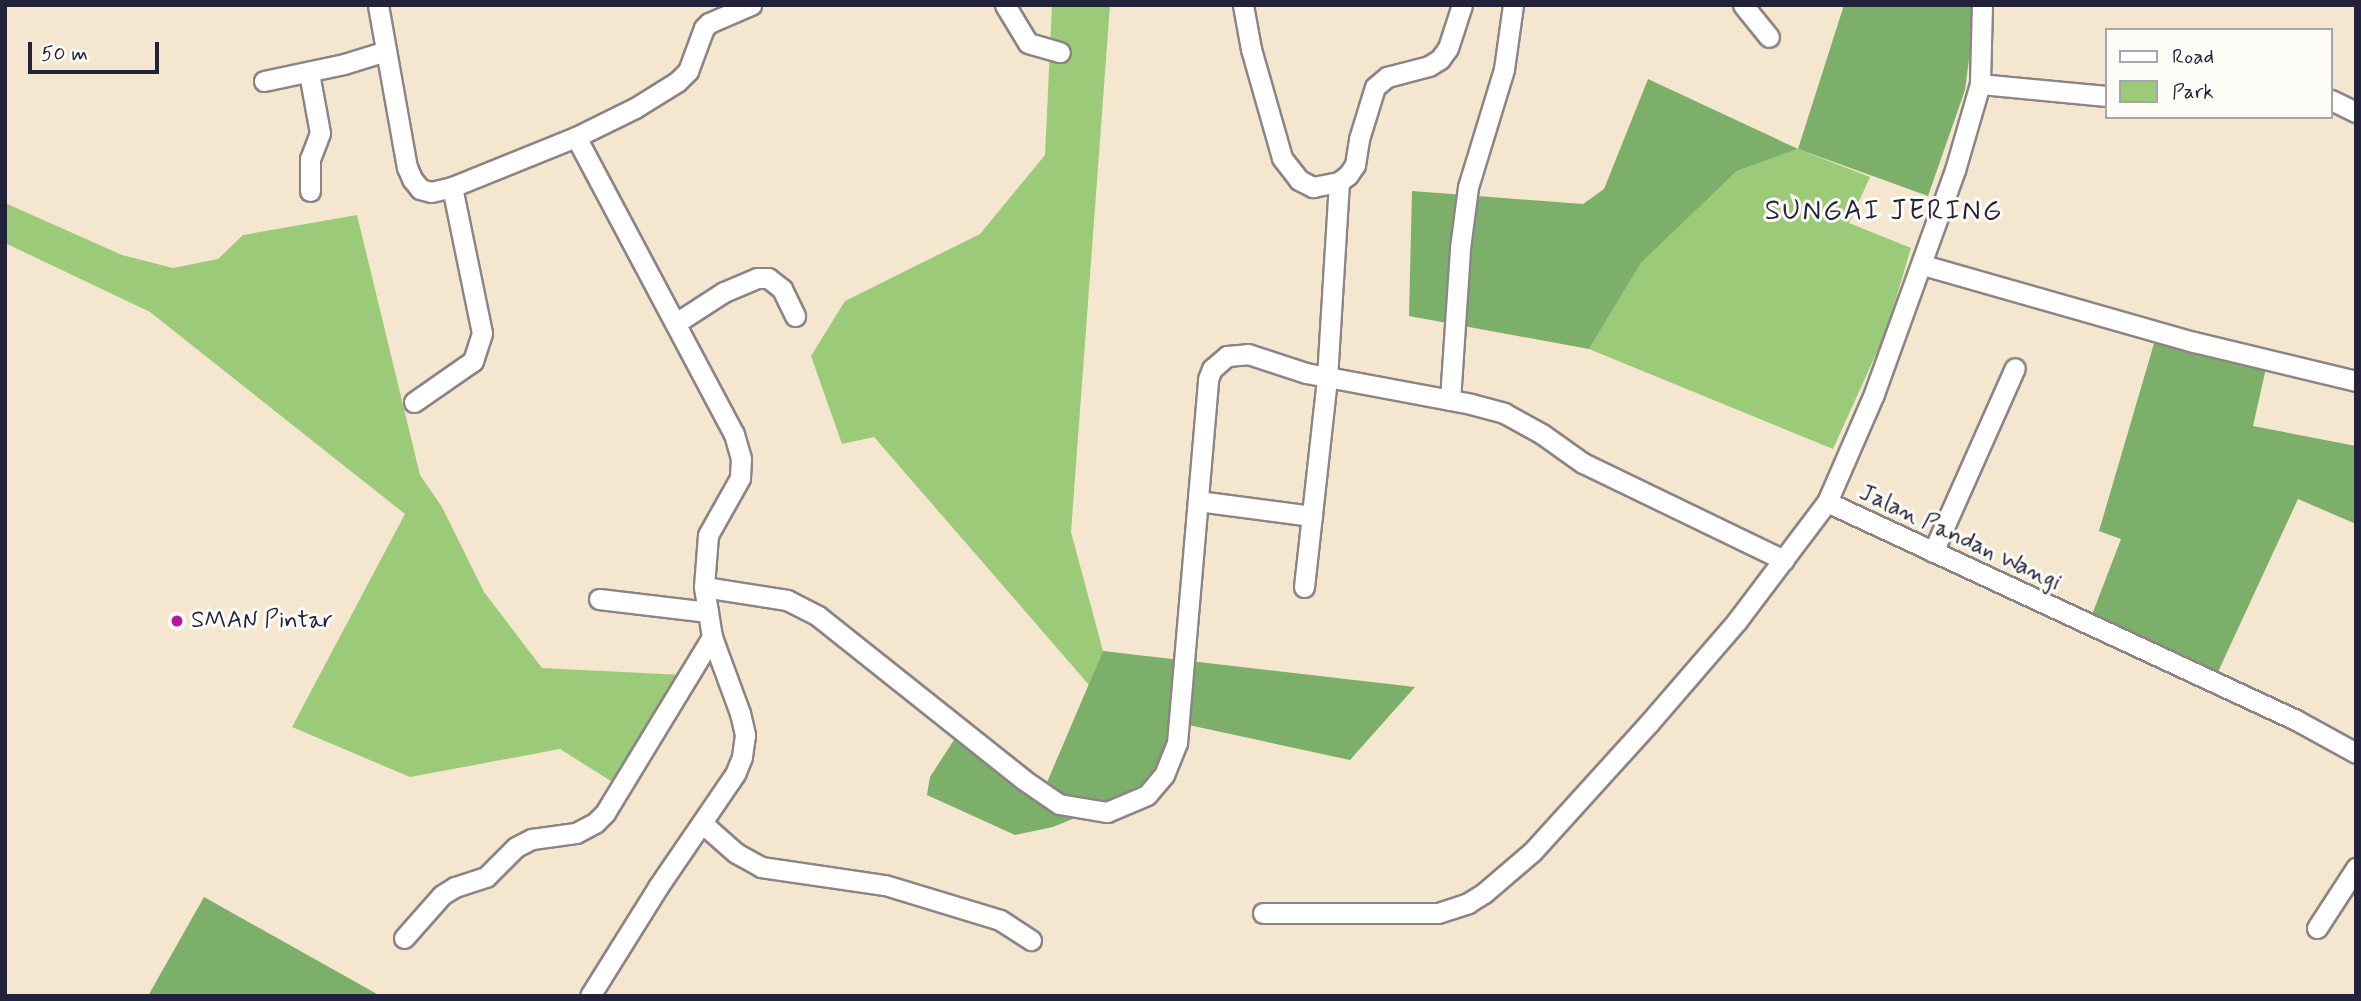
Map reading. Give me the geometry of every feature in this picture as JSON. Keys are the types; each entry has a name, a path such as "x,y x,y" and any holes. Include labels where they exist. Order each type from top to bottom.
{"street":[{"path":"378,5 412,180 420,189 431,192 452,187 576,137 635,108 677,82 688,71 704,29 718,19 751,5"},
{"path":"1005,5 1028,43 1060,52"},
{"path":"1243,5 1251,49 1282,158 1299,180 1312,187 1339,182 1355,165 1359,139 1376,87 1387,77 1429,66 1440,59 1448,48 1462,5"},
{"path":"1450,401 1460,248 1468,187 1504,69 1513,5"},
{"path":"1743,5 1769,37"},
{"name":"Jalan Pandan Wangi","path":"1982,5 1980,84 1923,265 1874,394 1827,502 2296,720 2356,753"},
{"path":"264,81 386,51"},
{"path":"309,72 320,134 310,159 310,191"},
{"path":"1980,84 2106,96"},
{"path":"2333,101 2356,112"},
{"path":"576,137 734,434 741,458 740,478 708,535 704,587 712,637 740,713 745,735 742,757 735,774 590,996"},
{"path":"1304,587 1326,378 1339,182"},
{"path":"414,402 473,361 482,332 452,187"},
{"path":"1923,265 2194,342 2356,381"},
{"path":"676,323 724,292 757,278 768,278 776,283 795,316"},
{"path":"704,587 747,591 787,600 818,616 1059,804 1107,812 1147,795 1164,775 1177,743 1208,379 1219,361 1236,353 1248,354 1326,378 1504,413 1542,434 1583,463 1784,560"},
{"path":"1933,552 2015,368"},
{"path":"1198,501 1312,516"},
{"path":"1263,913 1438,913 1468,903 1484,893 1532,852 1640,733 1737,621 1827,502"},
{"path":"599,599 708,612"},
{"path":"404,938 442,895 455,887 486,877 516,847 532,839 576,833 595,823 605,813 712,637"},
{"path":"702,823 736,853 761,867 885,885 1000,920 1031,940"},
{"path":"2317,928 2356,868"}],"green space":[{"path":"1052,5 1110,5 1071,532 1103,651 1089,685 874,437 842,444 811,356 845,301 980,234 1045,155"},
{"path":"1844,5 1976,5 1965,90 1928,196 1798,149"},
{"path":"1648,79 1798,149 1737,171 1641,263 1589,349 1409,316 1412,191 1583,204 1604,189"},
{"path":"1798,149 1870,177 1849,223 1911,248 1886,332 1833,449 1589,349 1641,263 1737,171"},
{"path":"5,203 122,255 173,268 218,259 243,235 357,215 420,475 442,507 484,592 542,668 684,675 614,783 560,749 410,777 292,727 405,514 150,312 5,243"},
{"path":"2155,340 2266,368 2253,426 2356,446 2356,524 2298,499 2217,674 2090,620 2121,539 2099,531"},
{"path":"1103,651 1415,687 1350,760 1175,722 1159,773 1136,793 1053,827 1015,835 927,795 930,777 963,726 1045,787"},
{"path":"204,897 377,994 148,996"}],"place":[{"name":"SMAN Pintar","path":"177,621"}],"district":[{"name":"SUNGAI JERING","path":"1884,212"}]}
